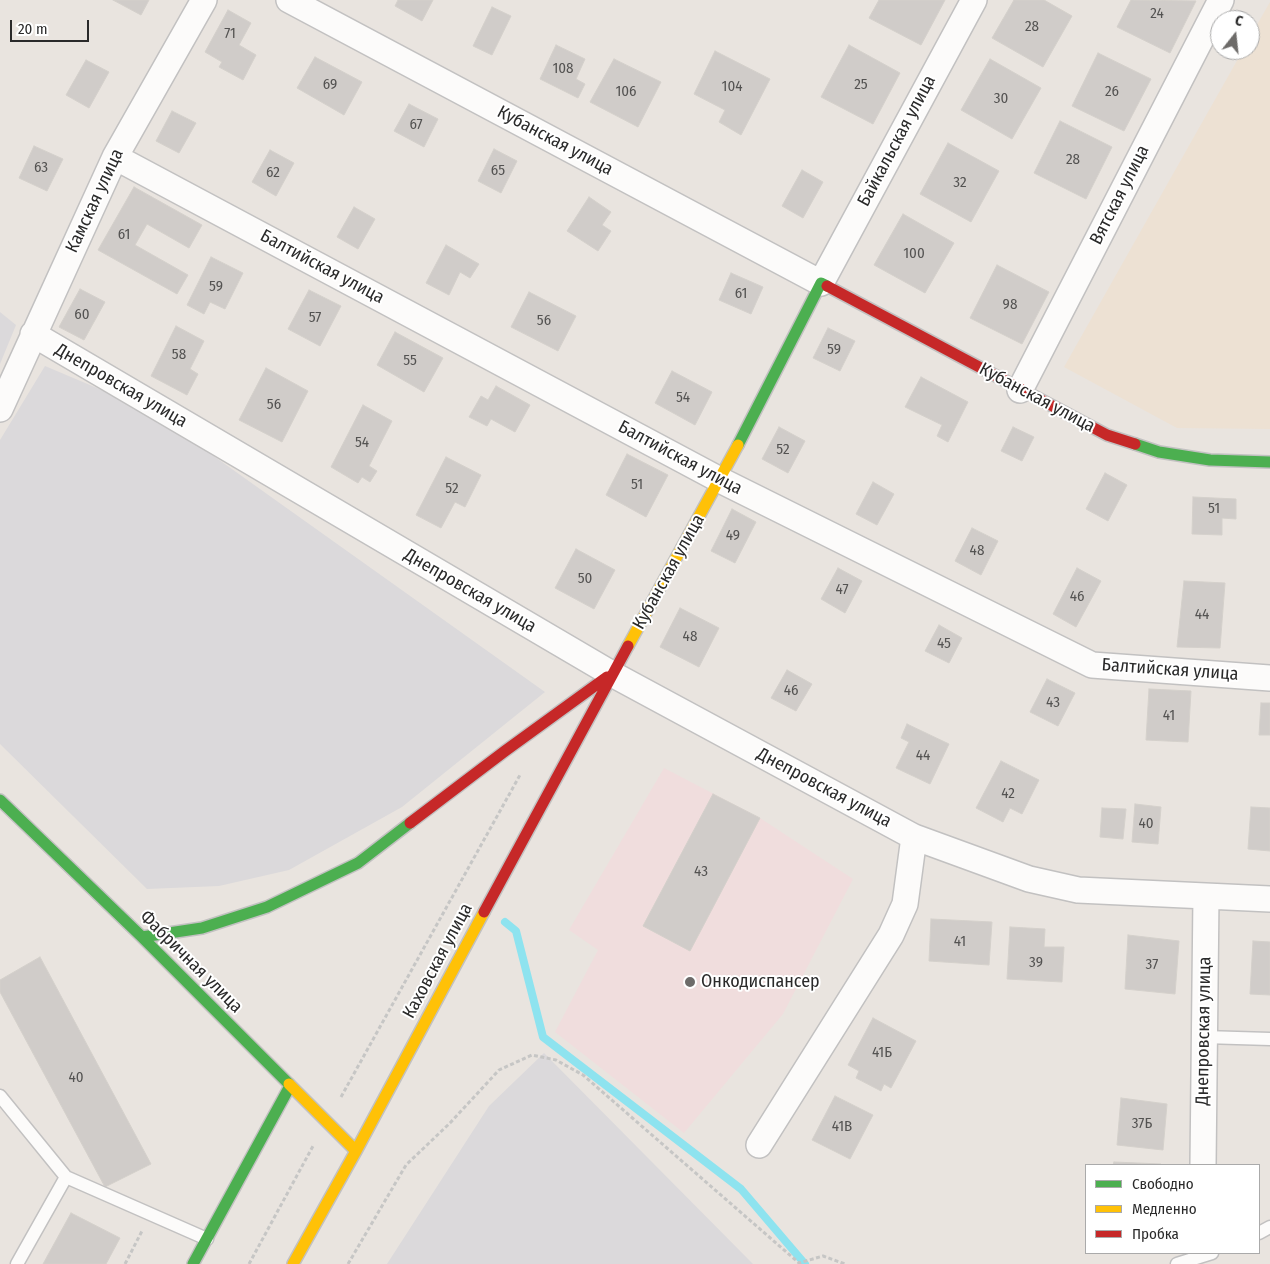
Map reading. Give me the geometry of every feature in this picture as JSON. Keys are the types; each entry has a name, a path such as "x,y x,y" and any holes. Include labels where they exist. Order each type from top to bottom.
{"street":[{"name":"Камская улица","path":"0,409 114,157 204,0"},
{"name":"Кубанская улица","path":"289,0 1107,435 1159,452 1210,460 1270,462"},
{"name":"Байкальская улица","path":"821,283 974,0"},
{"name":"Вятская улица","path":"1020,390 1220,0"},
{"name":"Балтийская улица","path":"114,157 720,480 1092,665 1270,678"},
{"name":"Кубанская улица","path":"612,674 720,480 821,283"},
{"name":"Днепровская улица","path":"33,334 612,674 914,837 1029,879 1078,890 1270,899"},
{"path":"142,938 202,928 266,907 358,863 505,751 612,674"},
{"name":"Каховская улица","path":"293,1264 356,1151 612,674"},
{"name":"Фабричная улица","path":"0,800 356,1151"},
{"path":"759,1145 891,935 905,904 914,837"},
{"name":"Днепровская улица","path":"1203,1164 1206,896"},
{"path":"193,1264 290,1086"}],"lane":[{"path":"1204,1037 1270,1039"},
{"path":"0,1096 66,1177 207,1239"},
{"path":"17,1264 66,1177"},
{"path":"1177,1264 1209,1254"}],"path":[{"path":"339,1100 524,769"},
{"path":"348,1264 406,1165 450,1123 499,1070 532,1055 556,1060 583,1075 799,1263 823,1256 845,1264"},
{"path":"249,1264 318,1138"},
{"path":"125,1264 151,1214"}],"shaded area":[{"path":"1270,2 1270,429 1177,428 1064,367 1237,60 1260,60 1260,20"},
{"path":"0,312 16,325 0,364"},
{"path":"45,366 149,410 545,692 402,807 289,870 219,886 147,889 0,744 0,440"},
{"name":"Онкодиспансер","path":"664,768 760,818 853,879 783,1014 684,1133 555,1032 598,950 569,930"},
{"path":"544,1053 753,1264 387,1264 489,1106"}],"building":[{"path":"113,0 149,0 141,15"},
{"path":"398,0 433,0 422,21 395,6"},
{"path":"879,0 945,0 921,45 869,18"},
{"path":"1014,0 1044,0 1072,16 1043,67 992,38"},
{"path":"1131,0 1196,1 1170,53 1117,27"},
{"path":"492,7 511,16 492,55 473,46"},
{"path":"228,10 251,23 239,45 256,55 243,80 219,67 222,62 205,52"},
{"path":"556,45 585,59 576,79 585,84 578,98 540,79"},
{"path":"849,45 900,73 873,124 821,97"},
{"path":"715,51 770,79 741,135 719,122 725,110 694,94"},
{"path":"1098,53 1151,79 1124,131 1072,106"},
{"path":"315,57 362,82 344,115 297,88"},
{"path":"614,59 661,82 638,127 590,102"},
{"path":"990,59 1041,88 1012,139 961,110"},
{"path":"86,60 109,72 89,108 66,95"},
{"path":"409,104 438,119 424,147 394,131"},
{"path":"172,111 196,123 179,153 156,141"},
{"path":"1060,121 1112,147 1086,199 1034,173"},
{"path":"948,143 999,171 971,222 920,194"},
{"path":"34,146 63,159 47,191 19,178"},
{"path":"494,149 517,161 501,193 478,181"},
{"path":"270,150 294,163 276,196 252,182"},
{"path":"802,170 823,182 803,218 782,206"},
{"path":"134,187 202,225 189,248 147,224 135,245 188,275 177,294 98,250"},
{"path":"589,197 611,212 602,225 611,231 598,251 567,231"},
{"path":"354,207 375,219 358,249 337,237"},
{"path":"903,214 954,243 925,293 874,265"},
{"path":"446,245 479,264 470,278 460,272 449,295 426,283"},
{"path":"211,257 243,273 225,309 210,302 204,314 187,305"},
{"path":"997,265 1049,292 1022,344 970,318"},
{"path":"731,273 763,287 751,314 719,300"},
{"path":"80,289 105,302 84,340 59,327"},
{"path":"309,290 341,306 320,346 288,329"},
{"path":"529,292 576,316 558,351 511,327"},
{"path":"176,326 204,341 190,369 198,374 187,395 151,376"},
{"path":"828,328 855,341 840,371 813,358"},
{"path":"395,332 443,358 424,392 377,365"},
{"path":"266,368 308,391 282,442 239,420"},
{"path":"672,371 712,392 695,425 655,403"},
{"path":"921,377 968,402 948,442 937,436 942,425 905,407"},
{"path":"496,386 530,405 515,432 491,419 487,426 469,417 481,396 488,400"},
{"path":"363,405 392,421 369,466 377,471 370,482 362,477 358,483 331,467"},
{"path":"779,427 805,441 788,473 762,459"},
{"path":"1013,427 1034,437 1022,461 1001,451"},
{"path":"627,454 668,475 646,517 606,495"},
{"path":"446,457 481,475 465,507 455,502 441,528 416,515"},
{"path":"1105,473 1127,485 1108,521 1086,509"},
{"path":"873,482 894,494 877,525 856,514"},
{"path":"1193,497 1236,499 1236,519 1222,518 1222,535 1192,534"},
{"path":"732,509 756,522 735,563 711,551"},
{"path":"972,528 998,541 981,575 955,561"},
{"path":"576,549 615,570 594,609 555,588"},
{"path":"838,568 862,581 845,613 821,599"},
{"path":"1077,568 1101,581 1076,627 1053,614"},
{"path":"1184,581 1225,583 1220,648 1177,647"},
{"path":"680,608 719,628 699,667 660,647"},
{"path":"939,625 962,638 949,663 925,651"},
{"path":"787,670 812,684 796,711 771,698"},
{"path":"1047,679 1075,693 1058,726 1030,712"},
{"path":"1149,689 1191,691 1188,742 1146,740"},
{"path":"1261,703 1270,703 1270,735 1259,735"},
{"path":"907,724 949,744 930,784 896,768 909,742 901,738"},
{"path":"1001,761 1039,780 1022,814 1010,808 1003,822 976,808"},
{"name":"Онкодиспансер","path":"713,794 760,818 690,951 643,926"},
{"path":"1135,804 1161,807 1158,844 1132,842"},
{"path":"1251,807 1270,808 1270,851 1248,849"},
{"path":"1102,808 1126,809 1123,839 1100,837"},
{"path":"931,919 992,922 989,965 929,961"},
{"path":"1010,927 1045,929 1044,947 1064,947 1062,982 1007,979"},
{"path":"1128,935 1179,941 1175,994 1125,989"},
{"path":"1253,941 1270,942 1270,995 1250,994"},
{"path":"40,957 151,1164 105,1187 0,992 0,980"},
{"path":"873,1018 916,1041 891,1088 884,1084 881,1091 856,1078 859,1071 848,1065"},
{"path":"835,1096 873,1115 850,1159 812,1140"},
{"path":"1121,1098 1167,1104 1163,1150 1117,1145"},
{"path":"1114,1162 1161,1164 1113,1164"},
{"path":"71,1213 120,1238 106,1264 43,1264"}],"waterway":[{"path":"505,922 516,931 543,1037 741,1189 805,1264"}],"traffic: fast":[{"path":"738,445 821,283 827,286"},
{"path":"1135,444 1159,452 1210,460 1270,462"},
{"path":"0,800 142,937 289,1084"},
{"path":"142,937 202,928 267,907 358,863 410,823"},
{"path":"193,1264 290,1086"}],"traffic: slow":[{"path":"628,646 738,445"},
{"path":"293,1264 484,912"},
{"path":"289,1084 356,1151"}],"traffic: jam":[{"path":"827,286 1107,435 1135,444"},
{"path":"484,912 628,646"},
{"path":"410,823 607,677"}],"place":[{"name":"Онкодиспансер","path":"690,982"}]}
